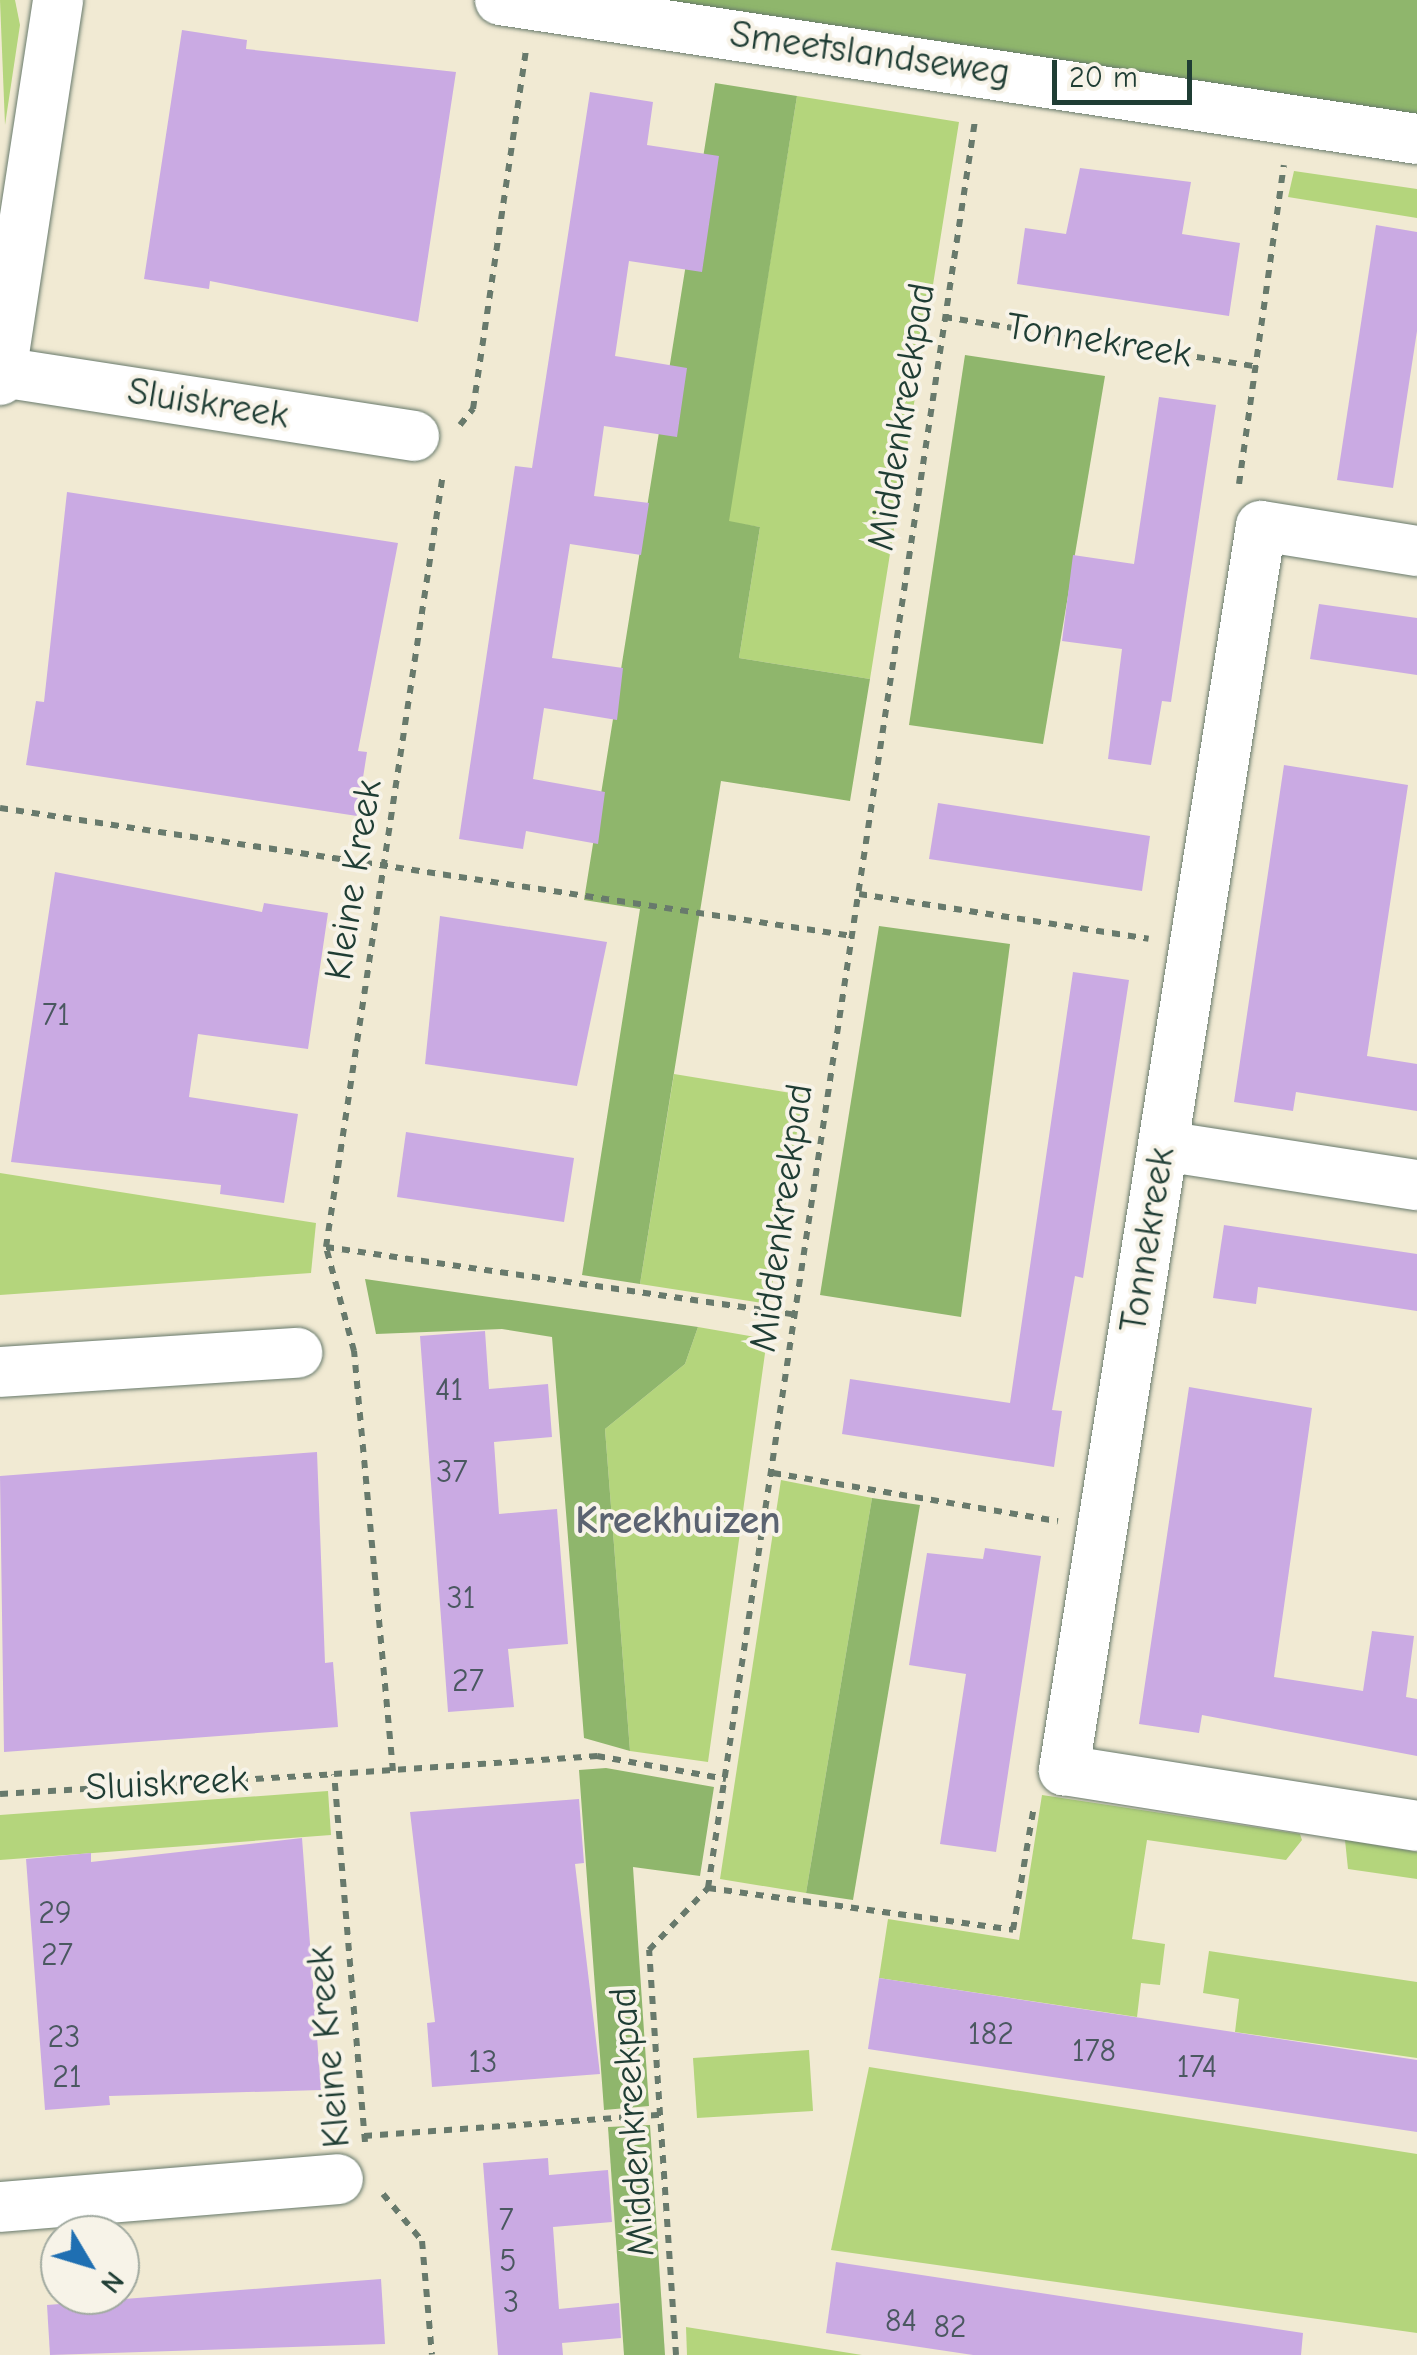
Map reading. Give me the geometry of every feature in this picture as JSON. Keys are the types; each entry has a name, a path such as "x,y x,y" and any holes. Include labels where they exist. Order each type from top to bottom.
{"street":[{"path":"0,380 58,0"},
{"name":"Smeetslandseweg","path":"516,3 984,70 1417,139"},
{"name":"Sluiskreek","path":"1,372 436,444"},
{"path":"1261,526 1417,551"},
{"name":"Tonnekreek","path":"1064,1770 1261,526"},
{"path":"1164,1146 1417,1186"},
{"path":"0,1372 296,1353"},
{"path":"1064,1770 1417,1826"},
{"path":"0,2207 361,2177"}],"path":[{"name":"Kleine Kreek","path":"393,1771 354,1351 326,1247 384,865 436,444 473,409 516,3"},
{"name":"Middenkreekpad","path":"676,2355 649,1950 708,1888 984,70"},
{"path":"1261,526 1237,500 1290,120"},
{"name":"Tonnekreek","path":"944,317 1254,366"},
{"path":"0,808 852,936"},
{"path":"858,894 1197,946"},
{"path":"326,1247 795,1315"},
{"path":"773,1473 1102,1529"},
{"path":"334,1774 597,1756 726,1780"},
{"path":"708,1888 1013,1930 1038,1786 1064,1770"},
{"name":"Kleine Kreek","path":"334,1774 364,2136 361,2177 422,2240 432,2355"},
{"name":"Sluiskreek","path":"0,1794 334,1774"},
{"path":"364,2136 660,2115"}],"green space":[{"path":"0,0 15,0 20,25 5,125"},
{"path":"636,0 1417,0 1417,119"},
{"path":"715,83 797,96 729,521 760,527 739,658 870,679 850,801 721,781 640,1284 582,1275 640,909 584,900"},
{"path":"797,96 959,122 870,679 739,658 760,527 728,522"},
{"path":"1294,171 1417,189 1417,218 1288,197"},
{"path":"965,355 1105,376 1043,744 909,725"},
{"path":"879,926 1010,944 961,1317 820,1295"},
{"path":"674,1074 803,1095 769,1304 640,1284"},
{"path":"0,1173 316,1223 311,1273 0,1295"},
{"path":"365,1279 698,1327 685,1364 605,1429 630,1751 584,1738 552,1337 502,1329 376,1334"},
{"path":"698,1327 767,1339 708,1762 630,1751 605,1429 685,1364"},
{"path":"781,1480 872,1498 806,1893 720,1879"},
{"path":"872,1498 920,1505 853,1900 806,1893"},
{"path":"606,1768 714,1787 700,1876 633,1867 649,2106 604,2110 579,1770"},
{"path":"328,1791 331,1835 0,1860 0,1815"},
{"path":"1042,1795 1300,1834 1302,1840 1286,1860 1147,1840 1132,1939 1165,1944 1160,1985 1141,1983 1137,2017 879,1978 888,1919 1019,1940"},
{"path":"1345,1840 1417,1852 1417,1879 1348,1869"},
{"path":"1209,1951 1417,1982 1417,2058 1235,2032 1239,1999 1203,1993"},
{"path":"809,2050 813,2111 697,2118 693,2058"},
{"path":"869,2067 1417,2154 1417,2333 831,2250"},
{"path":"650,2125 665,2355 624,2355 608,2127"},
{"path":"686,2327 862,2355 687,2355"}],"building":[{"path":"182,30 247,40 246,49 456,72 418,322 210,281 209,289 144,279"},
{"path":"590,92 653,102 647,145 719,156 702,272 629,261 615,356 687,368 677,437 604,426 594,496 649,503 641,555 570,544 552,658 623,668 617,720 544,708 533,779 605,792 598,844 526,831 523,849 459,839 515,466 532,468"},
{"path":"1080,168 1191,182 1182,234 1240,243 1229,316 1017,284 1025,228 1066,234"},
{"path":"1376,225 1417,232 1417,331 1393,488 1337,480"},
{"path":"1159,397 1216,405 1171,702 1162,701 1151,765 1108,759 1122,649 1062,641 1073,555 1134,564"},
{"path":"67,492 398,543 358,751 367,752 357,816 26,765 36,701 44,702"},
{"path":"1319,604 1417,618 1417,675 1310,659"},
{"path":"1284,765 1408,785 1367,1056 1417,1064 1417,1111 1296,1092 1293,1111 1234,1102"},
{"path":"938,803 1150,836 1142,891 929,859"},
{"path":"55,872 262,912 264,903 328,913 308,1049 198,1034 189,1097 298,1114 284,1203 220,1194 221,1185 11,1162"},
{"path":"440,916 607,942 577,1086 425,1064"},
{"path":"1073,972 1129,980 1083,1278 1075,1276 1052,1410 1062,1411 1054,1467 842,1434 850,1379 1010,1403"},
{"path":"406,1132 574,1158 564,1222 397,1197"},
{"path":"1224,1225 1417,1254 1417,1311 1258,1287 1256,1304 1213,1298"},
{"path":"485,1331 489,1389 548,1384 552,1437 494,1442 499,1514 557,1509 568,1644 508,1649 514,1707 448,1712 420,1336"},
{"path":"1189,1387 1312,1408 1274,1677 1363,1691 1372,1631 1414,1636 1406,1697 1417,1699 1417,1756 1202,1715 1199,1733 1139,1724"},
{"path":"317,1452 325,1663 333,1662 338,1727 4,1752 0,1476"},
{"path":"985,1548 1041,1556 996,1852 940,1844 966,1674 909,1665 927,1553 983,1559"},
{"path":"579,1799 584,1863 575,1864 600,2074 432,2087 427,2023 435,2022 410,1812"},
{"path":"302,1838 321,2090 109,2096 110,2105 45,2110 26,1859 91,1853 91,1862"},
{"path":"879,1978 1417,2060 1417,2132 868,2049"},
{"path":"548,2158 549,2175 608,2170 612,2222 553,2227 559,2309 619,2303 621,2338 562,2343 563,2355 498,2355 483,2163"},
{"path":"836,2262 1303,2333 1301,2355 973,2355 826,2333"},
{"path":"381,2279 385,2344 50,2355 48,2315 140,2315 140,2298"}],"district":[{"name":"Kreekhuizen","path":"678,1520"}]}
